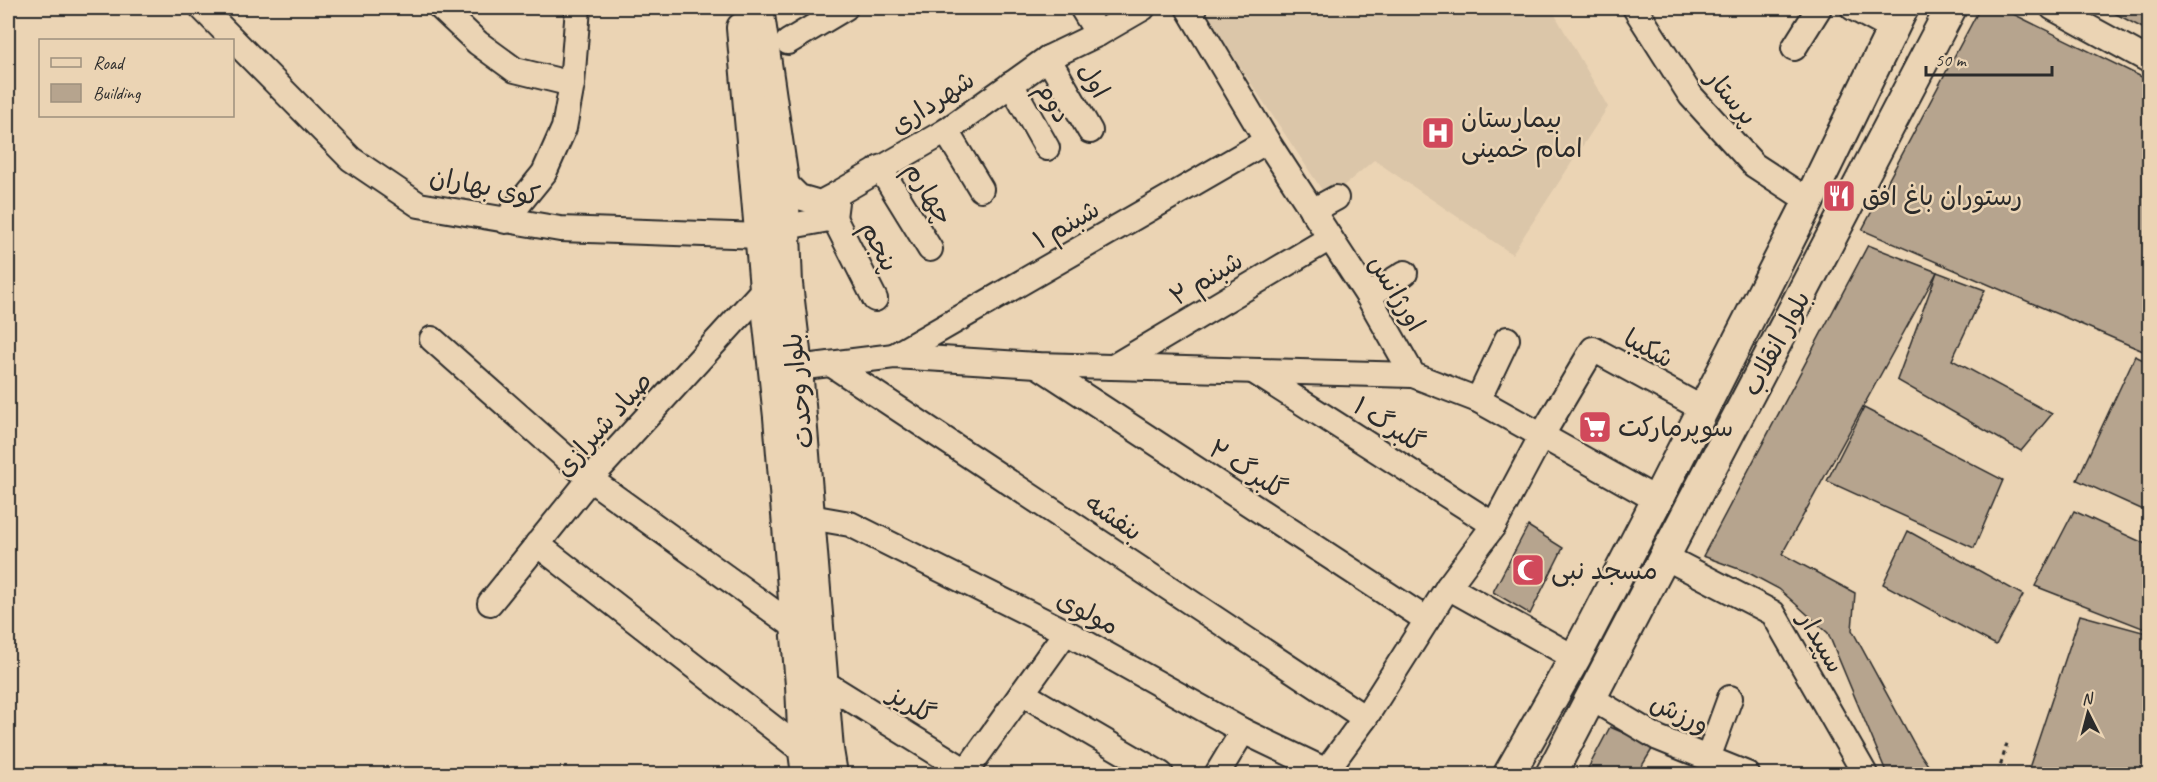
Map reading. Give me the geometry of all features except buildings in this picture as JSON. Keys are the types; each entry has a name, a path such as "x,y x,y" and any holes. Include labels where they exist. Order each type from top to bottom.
{"main road":[{"name":"بلوار وحدت","path":"740,8 773,231 787,284 797,368 828,750 832,774"},
{"name":"بلوار وحدت","path":"758,8 783,181 765,288 779,417 806,763"},
{"name":"بلوار انقلاب","path":"1551,774 1951,8"},
{"name":"بلوار انقلاب","path":"1509,774 1575,658 1657,500 1809,201 1897,18"},
{"path":"1809,201 1828,245"}],"street":[{"name":"کوی بهاران","path":"202,8 233,39"},
{"path":"441,8 478,43 515,70 572,84"},
{"path":"505,221 544,173 564,128 572,84 578,8"},
{"path":"788,42 845,8"},
{"path":"1082,8 1098,34"},
{"name":"شهرداری","path":"783,181 799,197 820,203 946,130 1048,58 1098,34 1143,8"},
{"name":"اورژانس","path":"1188,8 1267,141 1368,296 1413,375"},
{"name":"پرستار","path":"1635,8 1691,96 1754,165 1809,201"},
{"path":"1794,48 1819,8"},
{"path":"1853,8 1897,18"},
{"path":"2053,8 2150,61"},
{"name":"کوی بهاران","path":"234,40 351,159 419,205 560,229 773,231"},
{"name":"اول","path":"1048,58 1090,130"},
{"name":"دوم","path":"1011,84 1047,148"},
{"path":"946,130 981,189"},
{"name":"شبنم ۱","path":"894,356 1267,141"},
{"name":"چهارم","path":"879,168 930,249"},
{"path":"773,231 834,218 837,194"},
{"path":"1312,211 1336,198"},
{"name":"پنجم","path":"834,218 875,299"},
{"name":"شبنم ۲","path":"1112,367 1330,238"},
{"path":"1368,296 1405,273"},
{"name":"صیاد شیرازی","path":"490,603 590,479 765,288"},
{"path":"432,339 590,479 795,627"},
{"path":"1479,400 1507,339"},
{"name":"شکیبا","path":"1542,435 1593,349 1702,409"},
{"path":"797,368 894,356 1037,365 1413,375 1479,400 1657,500"},
{"name":"بنفشه","path":"831,364 1365,718"},
{"name":"گلبرگ ۲","path":"1037,365 1427,620"},
{"name":"گلبرگ ۱","path":"1253,371 1494,525"},
{"path":"1329,773 1448,588 1494,525 1542,435"},
{"name":"مولوی","path":"810,517 850,524 1066,632 1243,731 1329,773"},
{"path":"537,544 806,763"},
{"name":"سپیدار","path":"1665,556 1773,613 1864,774"},
{"path":"1448,588 1575,658"},
{"path":"967,774 1066,632"},
{"name":"گلریز","path":"824,682 967,774"},
{"path":"1022,693 1161,774"},
{"name":"ورزش","path":"1591,698 1658,738 1747,774"},
{"path":"1708,758 1730,698"},
{"path":"1217,774 1243,731"}],"path":[{"path":"1998,774 2008,740"}],"shaded area":[{"name":"بیمارستان امام خمینی","path":"1201,8 1551,8 1608,107 1512,254 1374,160 1328,199"}],"place":[{"name":"بیمارستان امام خمینی","path":"1438,133"},
{"name":"رستوران باغ افق","path":"1839,196"},
{"name":"سوپرمارکت","path":"1595,427"},
{"name":"مسجد نبی","path":"1528,570"}]}
